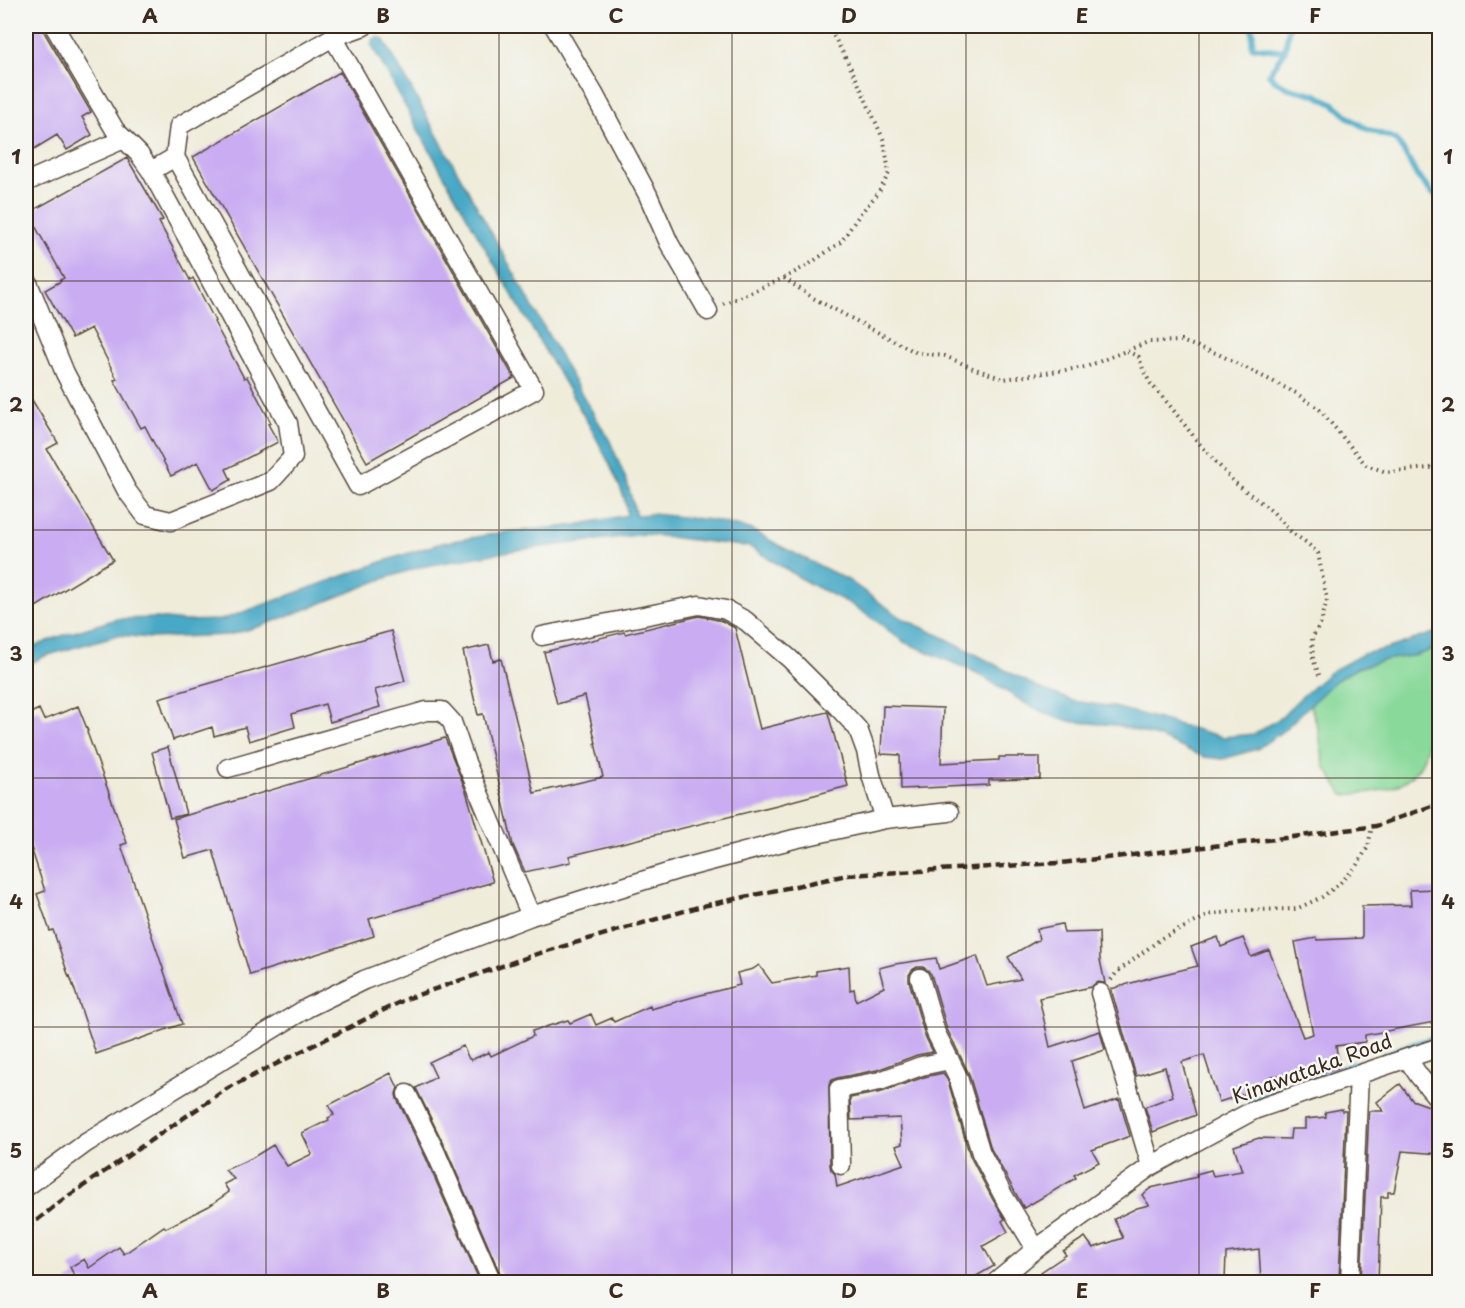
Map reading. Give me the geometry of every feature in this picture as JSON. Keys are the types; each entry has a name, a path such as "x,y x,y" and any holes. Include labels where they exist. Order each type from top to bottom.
{"street":[{"path":"26,278 65,373 127,491 145,515 171,521 271,481 292,457 288,423 151,171 139,154 115,130 54,26"},
{"path":"333,37 534,390 358,486 175,157 179,126 333,37 364,26"},
{"path":"554,26 594,94 648,195 669,243 708,311"},
{"path":"26,182 124,139"},
{"path":"151,171 175,157"},
{"path":"542,636 699,604 726,610 746,621 790,659 858,729 885,819"},
{"path":"228,768 426,711 442,711 452,722 465,760 531,916"},
{"path":"26,1187 86,1143 306,1008 364,980 531,916 680,869 794,838 885,819 949,812"},
{"path":"920,978 936,1033 958,1077 981,1153 1036,1249"},
{"path":"1100,993 1151,1166"},
{"name":"Kinawataka Road","path":"996,1282 1036,1249 1151,1166 1254,1110 1440,1047"},
{"path":"1407,1058 1440,1101"},
{"path":"841,1165 839,1089 880,1081 921,1066 950,1060"},
{"path":"1350,1282 1359,1074"},
{"path":"407,1094 440,1161 492,1282"}],"path":[{"path":"708,311 784,278 808,265 841,242 860,214 879,192 888,173 884,141 856,78 826,26"},
{"path":"784,278 813,298 917,353 945,356 1004,379 1086,367 1148,342 1181,341 1216,353 1296,393 1320,410 1366,465 1386,472 1440,467"},
{"path":"1126,350 1139,357 1151,384 1234,482 1272,511 1291,532 1318,554 1327,600 1321,623 1312,638 1313,659 1318,675"},
{"path":"1100,993 1117,972 1162,938 1212,914 1296,909 1322,897 1355,868 1368,847 1371,831"}],"green space":[{"path":"1439,647 1439,733 1429,738 1420,766 1405,781 1396,786 1375,792 1343,795 1324,765 1318,728 1310,704 1335,681 1357,668 1384,660 1417,655"}],"water":[{"path":"377,37 383,39 396,61 574,381 610,441 627,482 636,515 652,514 711,520 752,530 848,580 902,618 1039,688 1073,701 1114,707 1223,737 1254,734 1282,717 1330,672 1363,654 1439,631 1439,647 1417,655 1384,660 1357,668 1335,681 1283,731 1257,749 1223,759 1204,757 1160,738 1116,725 1074,722 1055,717 1028,705 977,673 904,642 849,603 810,584 750,547 644,534 511,551 420,567 261,626 229,635 151,638 118,635 45,656 26,666 26,650 58,637 116,619 221,620 384,561 441,543 505,532 571,526 627,515 622,493 596,437 432,155 371,44"}],"building":[{"path":"26,26 43,26 44,32 91,112 82,117 92,135 67,150 57,135 26,154"},
{"path":"340,72 514,378 367,462 193,157"},
{"path":"127,158 163,220 159,222 190,280 193,278 244,378 247,377 271,423 268,424 278,442 226,469 231,480 213,490 198,462 171,476 145,426 141,428 114,380 117,379 91,328 72,338 45,290 64,278 28,213"},
{"path":"26,390 58,443 47,449 113,560 26,613"},
{"path":"699,616 722,621 735,628 760,729 828,713 848,786 569,856 571,862 525,872 513,845 483,714 478,715 463,651 489,645 493,661 501,659 534,793 603,777 585,696 557,704 544,652"},
{"path":"391,631 405,681 375,690 380,707 330,722 325,704 292,714 295,727 249,741 245,727 214,736 212,727 173,740 159,698"},
{"path":"78,706 127,843 121,845 182,1024 96,1054 70,976 37,894 45,891 26,832 26,715 39,709 44,720"},
{"path":"883,706 943,708 941,763 999,760 999,757 1040,757 1040,779 989,780 989,785 901,789 900,755 881,754"},
{"path":"445,738 466,791 493,882 369,919 374,936 250,975 213,850 185,858 174,819"},
{"path":"168,747 186,814 170,818 152,752"},
{"path":"1437,889 1440,907 1440,988 1437,988 1440,1021 1365,1035 1365,1042 1336,1046 1339,1068 1304,1077 1303,1074 1271,1076 1273,1085 1219,1102 1204,1055 1182,1062 1196,1115 1153,1132 1145,1107 1173,1096 1165,1067 1136,1076 1111,989 1198,966 1191,947 1218,937 1221,947 1243,938 1251,957 1269,950 1303,1037 1313,1034 1295,942 1316,938 1317,940 1362,938 1362,906 1411,905 1410,890"},
{"path":"1062,924 1064,933 1099,932 1100,960 1105,983 1097,982 1091,987 1039,998 1050,1047 1100,1031 1105,1050 1072,1061 1085,1111 1119,1099 1130,1136 1092,1150 1099,1162 1074,1175 1076,1178 1024,1208 991,1149 969,1074 947,1029 931,974 923,967 912,970 909,981 925,1036 933,1052 917,1055 877,1070 837,1078 829,1085 830,1165 835,1174 837,1187 904,1164 896,1146 902,1144 900,1118 851,1120 850,1098 882,1092 924,1077 943,1073 948,1081 970,1156 1005,1219 1002,1221 1008,1232 983,1246 994,1266 966,1282 503,1282 446,1149 416,1088 436,1077 429,1062 463,1046 471,1060 489,1052 491,1056 533,1036 532,1031 568,1020 570,1023 591,1014 596,1025 612,1018 614,1022 650,1006 651,1009 740,985 737,973 759,965 772,983 816,975 816,971 849,966 850,990 854,989 856,1001 884,987 879,968 936,958 939,969 977,956 987,986 1021,979 1008,957 1039,940 1037,929"},
{"path":"391,1073 398,1088 397,1099 426,1158 480,1282 66,1282 75,1277 70,1267 84,1259 89,1268 119,1247 124,1254 164,1226 166,1228 209,1206 229,1192 224,1184 234,1179 225,1170 252,1158 273,1145 287,1166 312,1154 302,1133 329,1120 328,1118 334,1115 329,1105"},
{"path":"1400,1084 1412,1100 1440,1112 1440,1154 1402,1151 1394,1192 1388,1192 1388,1197 1381,1197 1378,1282 1361,1282 1369,1111 1383,1111 1377,1102"},
{"path":"1342,1109 1346,1111 1339,1282 1261,1282 1259,1249 1226,1253 1225,1282 1048,1282 1041,1272 1066,1255 1063,1251 1085,1237 1093,1248 1123,1238 1114,1219 1149,1205 1142,1195 1151,1188 1197,1177 1196,1174 1211,1170 1213,1176 1242,1171 1234,1146 1259,1138 1290,1139 1291,1129 1305,1129 1305,1119 1326,1117 1325,1112"}],"waterway":[{"path":"1250,26 1253,32 1252,47 1285,51"},
{"path":"1289,26 1285,51 1269,74 1275,81 1289,88 1314,94 1334,104 1352,120 1367,129 1395,139 1417,176 1432,193 1440,198"},
{"path":"1384,1055 1440,1036"},
{"path":"1250,1101 1354,1064"}],"railway":[{"path":"26,1229 61,1201 228,1088 406,999 537,954 698,907 847,875 1060,863 1285,838 1376,826 1440,803"}]}
